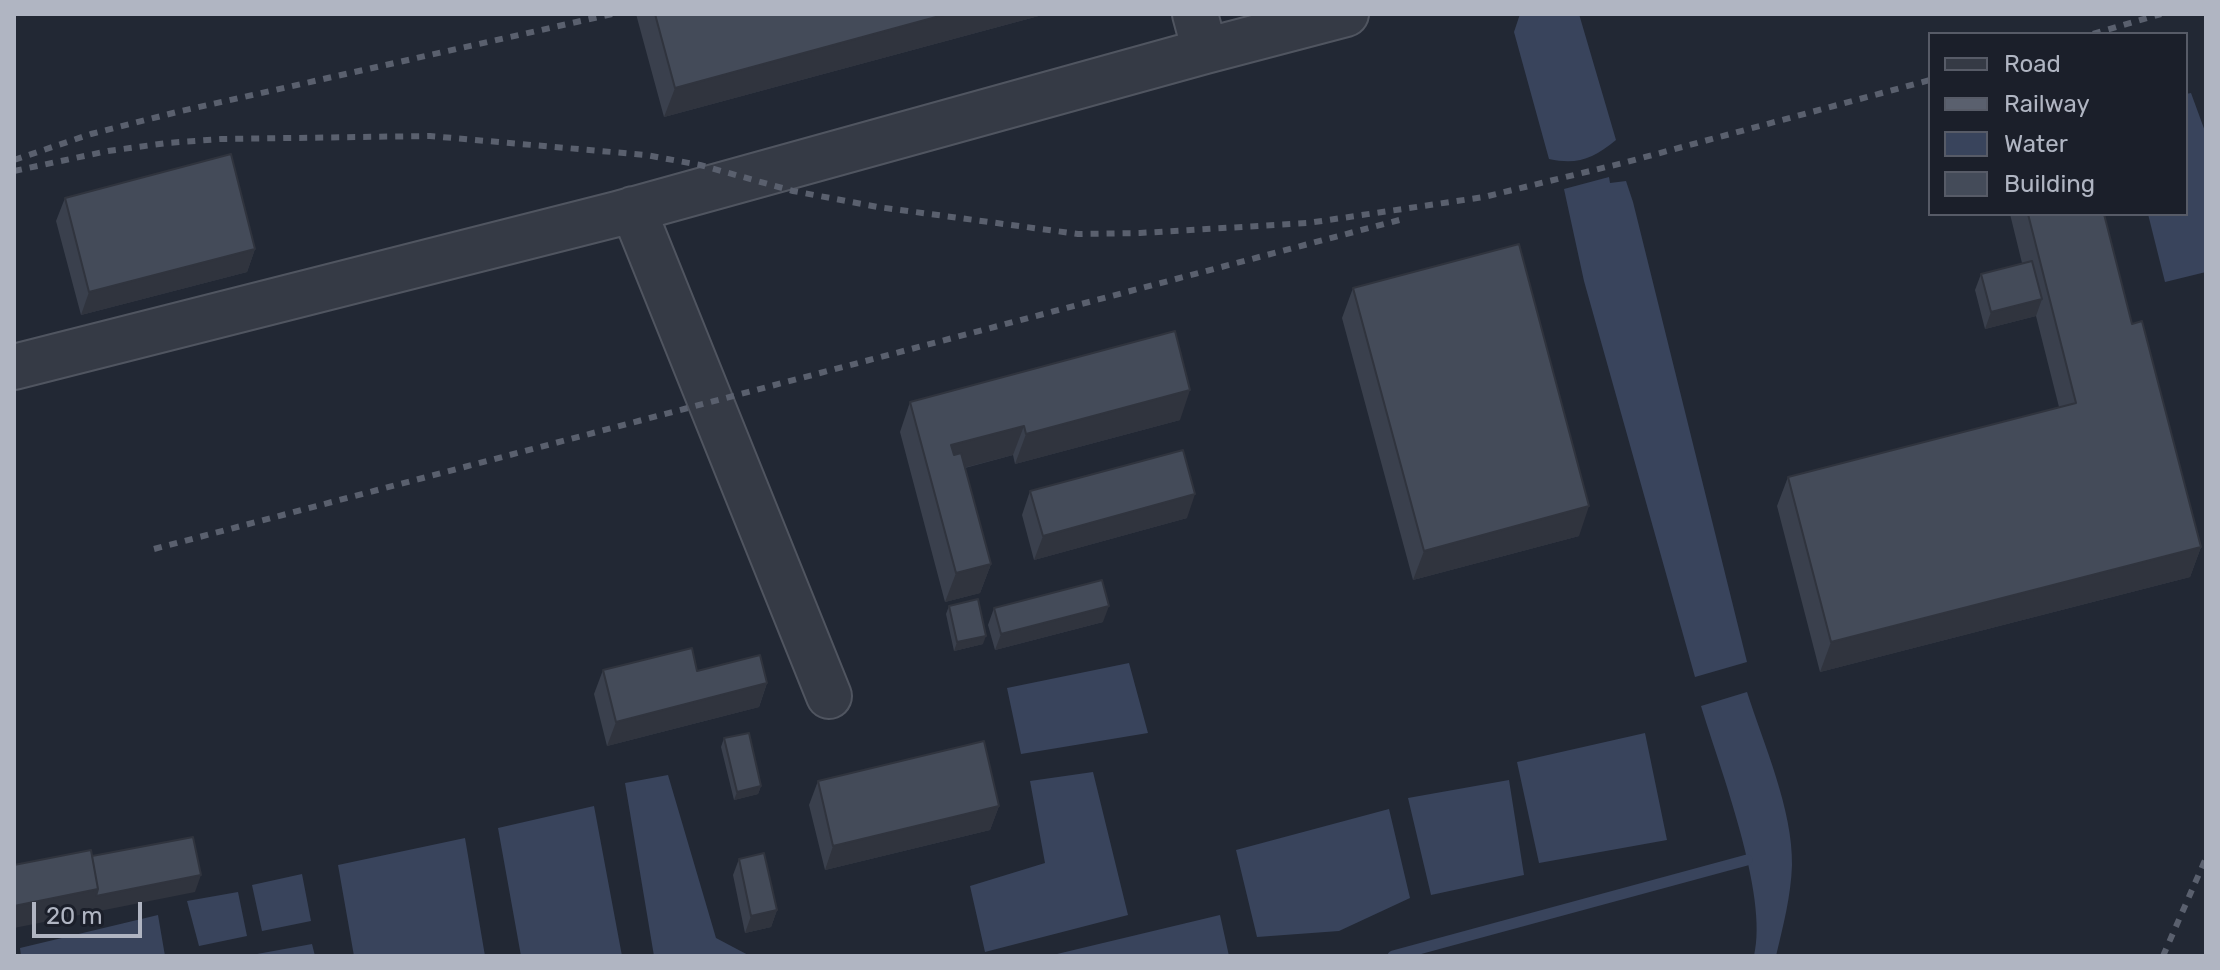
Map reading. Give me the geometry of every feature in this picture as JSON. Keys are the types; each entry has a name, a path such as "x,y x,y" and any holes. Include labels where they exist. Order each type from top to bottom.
{"street":[{"path":"14,367 633,209 1200,32 1346,14"},
{"path":"633,209 829,696"}],"water":[{"path":"1520,14 1579,14 1616,140 1600,152 1576,161 1549,159 1514,32"},
{"path":"2191,93 2206,134 2206,272 2165,282 2148,216 2188,216 2188,94"},
{"path":"1609,177 1610,183 1626,181 1633,202 1747,662 1695,677 1584,281 1564,189"},
{"path":"1129,663 1148,733 1021,754 1007,688"},
{"path":"1747,692 1783,800 1791,844 1790,888 1776,956 1754,956 1757,930 1749,867 1701,706"},
{"path":"1645,733 1667,840 1539,863 1517,762"},
{"path":"1093,772 1128,915 985,952 970,886 1045,863 1030,781"},
{"path":"668,775 716,938 750,956 654,956 625,783"},
{"path":"1509,780 1524,875 1431,895 1408,798"},
{"path":"594,806 622,956 521,956 498,828"},
{"path":"1389,809 1410,898 1339,931 1257,937 1236,850"},
{"path":"465,838 485,956 354,956 338,865"},
{"path":"302,874 311,921 262,931 252,885"},
{"path":"238,892 247,936 199,946 187,901"},
{"path":"158,915 165,956 21,956 20,948"},
{"path":"1220,915 1229,956 1057,954"},
{"path":"312,944 315,956 246,956"}],"building":[{"path":"655,14 947,14 675,88"},
{"path":"231,154 255,249 89,292 65,198"},
{"path":"2029,216 2105,216 2132,324 2142,321 2201,547 1831,642 1788,477 2076,403"},
{"path":"1519,244 1589,506 1424,551 1353,288"},
{"path":"2032,261 2042,299 1991,312 1981,274"},
{"path":"1175,331 1190,390 1026,434 1024,426 951,445 954,455 961,453 991,564 956,573 910,402"},
{"path":"1183,450 1195,494 1043,536 1030,491"},
{"path":"1102,580 1109,606 1001,634 994,608"},
{"path":"978,599 986,636 957,642 949,606"},
{"path":"692,648 697,671 760,655 767,683 616,722 603,670"},
{"path":"749,733 761,786 737,792 724,738"},
{"path":"984,741 999,806 833,846 818,781"},
{"path":"193,837 201,875 96,896 98,889 92,856"},
{"path":"91,850 98,889 14,906 14,865"},
{"path":"764,853 777,910 751,916 739,859"}],"waterway":[{"path":"1393,956 1747,860"}],"railway":[{"path":"14,160 91,134 177,112 612,14"},
{"path":"2100,32 2161,14"},
{"path":"14,171 108,151 167,143 221,139 430,136 646,155 700,165 793,191 878,207 1078,234 1140,233 1308,223 1484,197 1928,81"},
{"path":"154,549 1403,219"},
{"path":"2163,956 2206,858"}]}
